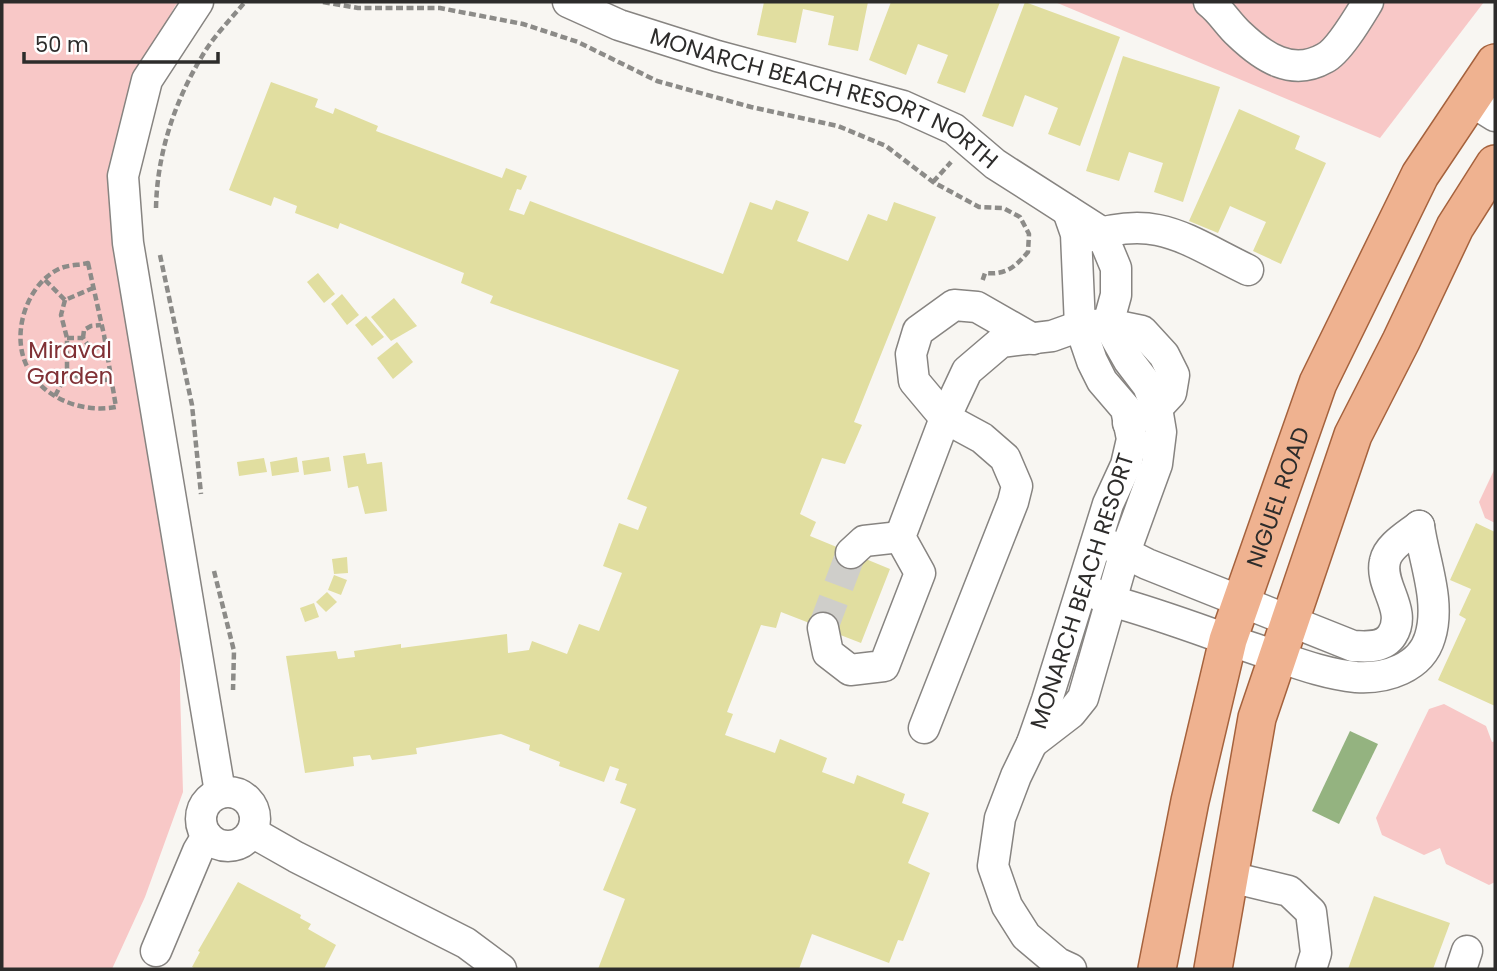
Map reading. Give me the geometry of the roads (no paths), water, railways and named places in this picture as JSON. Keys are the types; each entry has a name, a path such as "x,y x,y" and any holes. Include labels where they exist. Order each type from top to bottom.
{"main road":[{"name":"NIGUEL ROAD","path":"1157,969 1190,801 1228,640 1318,383 1420,175 1483,108 1495,63"},
{"path":"1213,969 1257,718 1353,435 1455,227 1495,164"}],"street":[{"path":"198,2 147,80 123,176 128,243 220,792"},
{"name":"MONARCH BEACH RESORT NORTH","path":"568,2 619,25 717,56 903,106 954,129 995,164 1068,211 1076,234 1088,237 1116,268 1116,295 1094,325"},
{"path":"1209,2 1238,33 1269,59 1300,67 1327,57 1368,2"},
{"path":"1088,237 1140,226 1168,231 1248,270"},
{"name":"MONARCH BEACH RESORT NORTH","path":"1088,237 1094,325"},
{"path":"924,728 1017,486 1005,458 982,438 945,418 914,380 911,354 918,331 954,305 977,307 1033,339"},
{"path":"823,628 828,653 850,670 884,666 920,573 900,537 945,418 967,371 1001,342 1052,336 1094,325"},
{"name":"MONARCH BEACH RESORT","path":"1032,743 1071,713 1083,698 1125,552 1157,464 1161,432 1157,408 1148,386 1094,325"},
{"name":"MONARCH BEACH RESORT","path":"1062,967 1026,936 1007,906 993,866 1000,818 1032,743 1108,504 1126,465 1132,439 1126,409 1102,381 1092,361 1094,325"},
{"path":"1128,423 1157,408"},
{"path":"1083,588 1111,601 1313,669 1357,677 1384,675 1406,667 1422,654 1430,638 1433,620 1430,584 1419,526 1394,546 1385,560 1386,575 1397,613 1396,628 1388,641 1371,647 1353,646 1147,564 1097,541"},
{"path":"851,553 864,541 900,537"},
{"path":"220,792 241,794 255,811 252,832 236,845 215,843 206,836 201,826 200,816 204,805 220,792"},
{"path":"252,832 466,943 501,969"},
{"path":"156,951 206,836"},
{"path":"1230,877 1289,891 1311,912 1316,953 1311,969"}],"tunnel":[{"path":"823,628 851,553"}],"park label":[{"name":"Miraval Garden","path":"70,363"}]}
